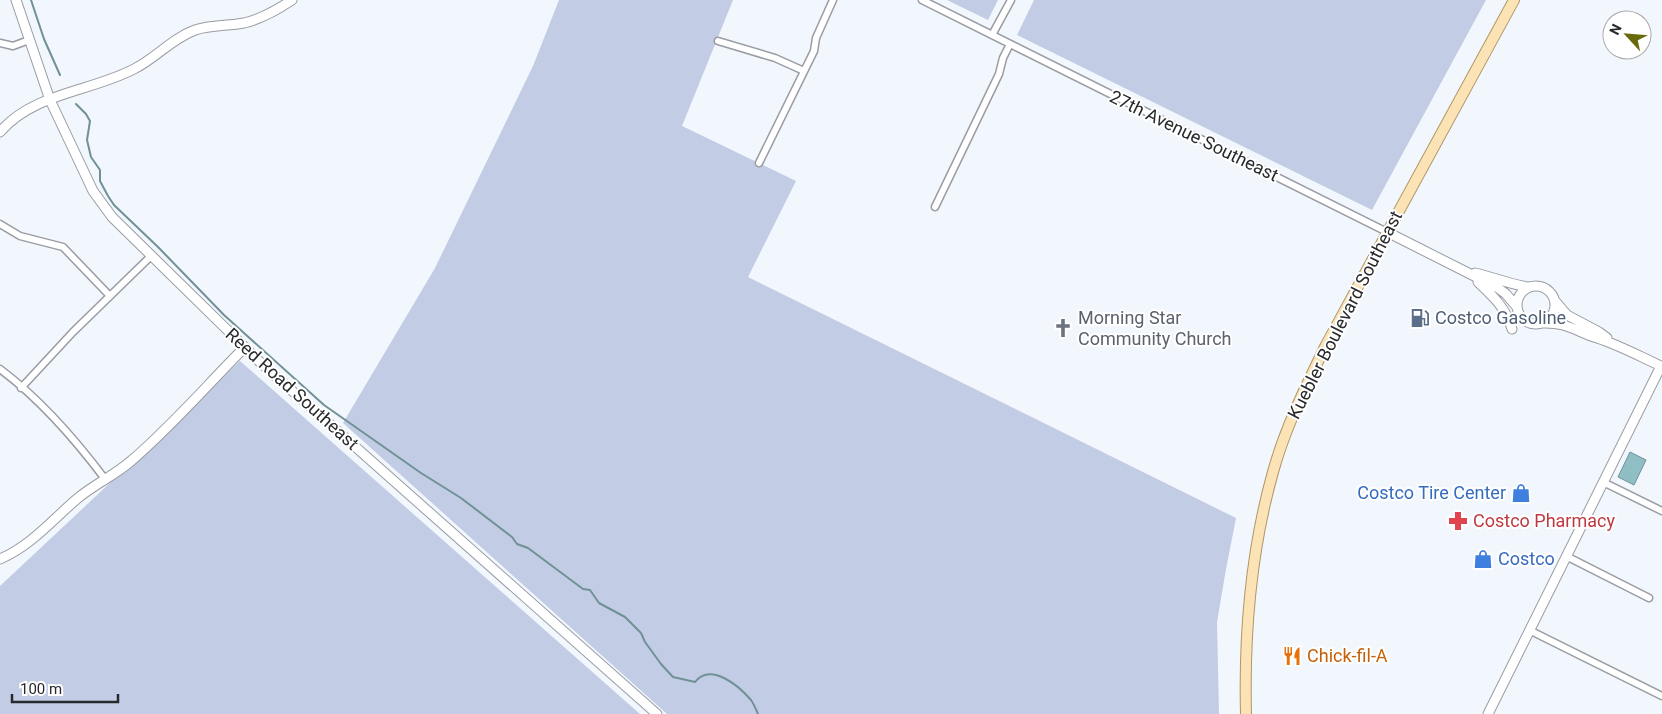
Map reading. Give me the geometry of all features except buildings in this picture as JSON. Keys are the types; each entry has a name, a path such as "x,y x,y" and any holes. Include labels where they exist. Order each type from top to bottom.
{"main road":[{"name":"Kuebler Boulevard Southeast","path":"1246,714 1247,641 1253,563 1273,471 1283,442 1311,376 1387,232 1514,0"}],"street":[{"name":"Reed Road Southeast","path":"16,0 50,100 97,197 120,226 245,348 657,714"},
{"path":"0,132 22,113 40,103 129,71 148,60 174,40 192,31 252,21 271,13 292,0"},
{"path":"759,163 814,50 816,38 833,0"},
{"name":"27th Avenue Southeast","path":"922,0 1467,271 1498,288 1517,307"},
{"path":"992,35 1010,0"},
{"path":"0,43 13,46 29,40"},
{"path":"718,40 775,58 804,71"},
{"path":"935,207 999,74 1003,58 1010,44"},
{"path":"0,224 20,236 63,248 110,296"},
{"path":"21,388 151,256"},
{"path":"1467,271 1498,301 1509,319 1512,329"},
{"name":"27th Avenue Southeast","path":"1467,271 1528,287"},
{"path":"1488,714 1662,365 1611,342 1562,324 1531,323 1525,321 1517,307 1519,296 1528,287 1545,287 1554,296 1556,302 1566,315 1599,332 1611,342"},
{"path":"1542,323 1547,321 1554,313 1556,302"},
{"path":"0,559 30,541 89,489 129,463 245,348"},
{"path":"0,369 79,445 105,479"},
{"path":"1603,482 1662,511"},
{"path":"1566,556 1649,598"},
{"path":"1529,630 1662,696"}],"shaded area":[{"path":"559,0 733,0 682,126 796,181 748,277 1236,518 1217,622 1219,714 667,714 343,423 435,268 533,66"},
{"path":"947,0 998,0 988,20"},
{"path":"1034,0 1486,0 1372,210 1017,35"},
{"path":"240,361 640,714 0,714 0,586"},
{"path":"1630,452 1646,460 1634,485 1618,477"}],"waterway":[{"path":"31,0 44,39 60,75"},
{"path":"76,104 90,121 87,140 91,157 100,170 100,181 114,205 224,315 324,405 421,473 461,498 512,537 517,544 528,548 583,589 590,590 599,603 625,617 641,633 645,642 673,677 695,682 702,676 709,674 724,678 746,694 758,714"}],"place":[{"name":"Costco Gasoline","path":"1420,318"},
{"name":"Morning Star Community Church","path":"1063,328"},
{"name":"Costco Tire Center","path":"1521,493"},
{"name":"Costco Pharmacy","path":"1458,521"},
{"name":"Costco","path":"1483,559"},
{"name":"Chick-fil-A","path":"1292,656"}]}
